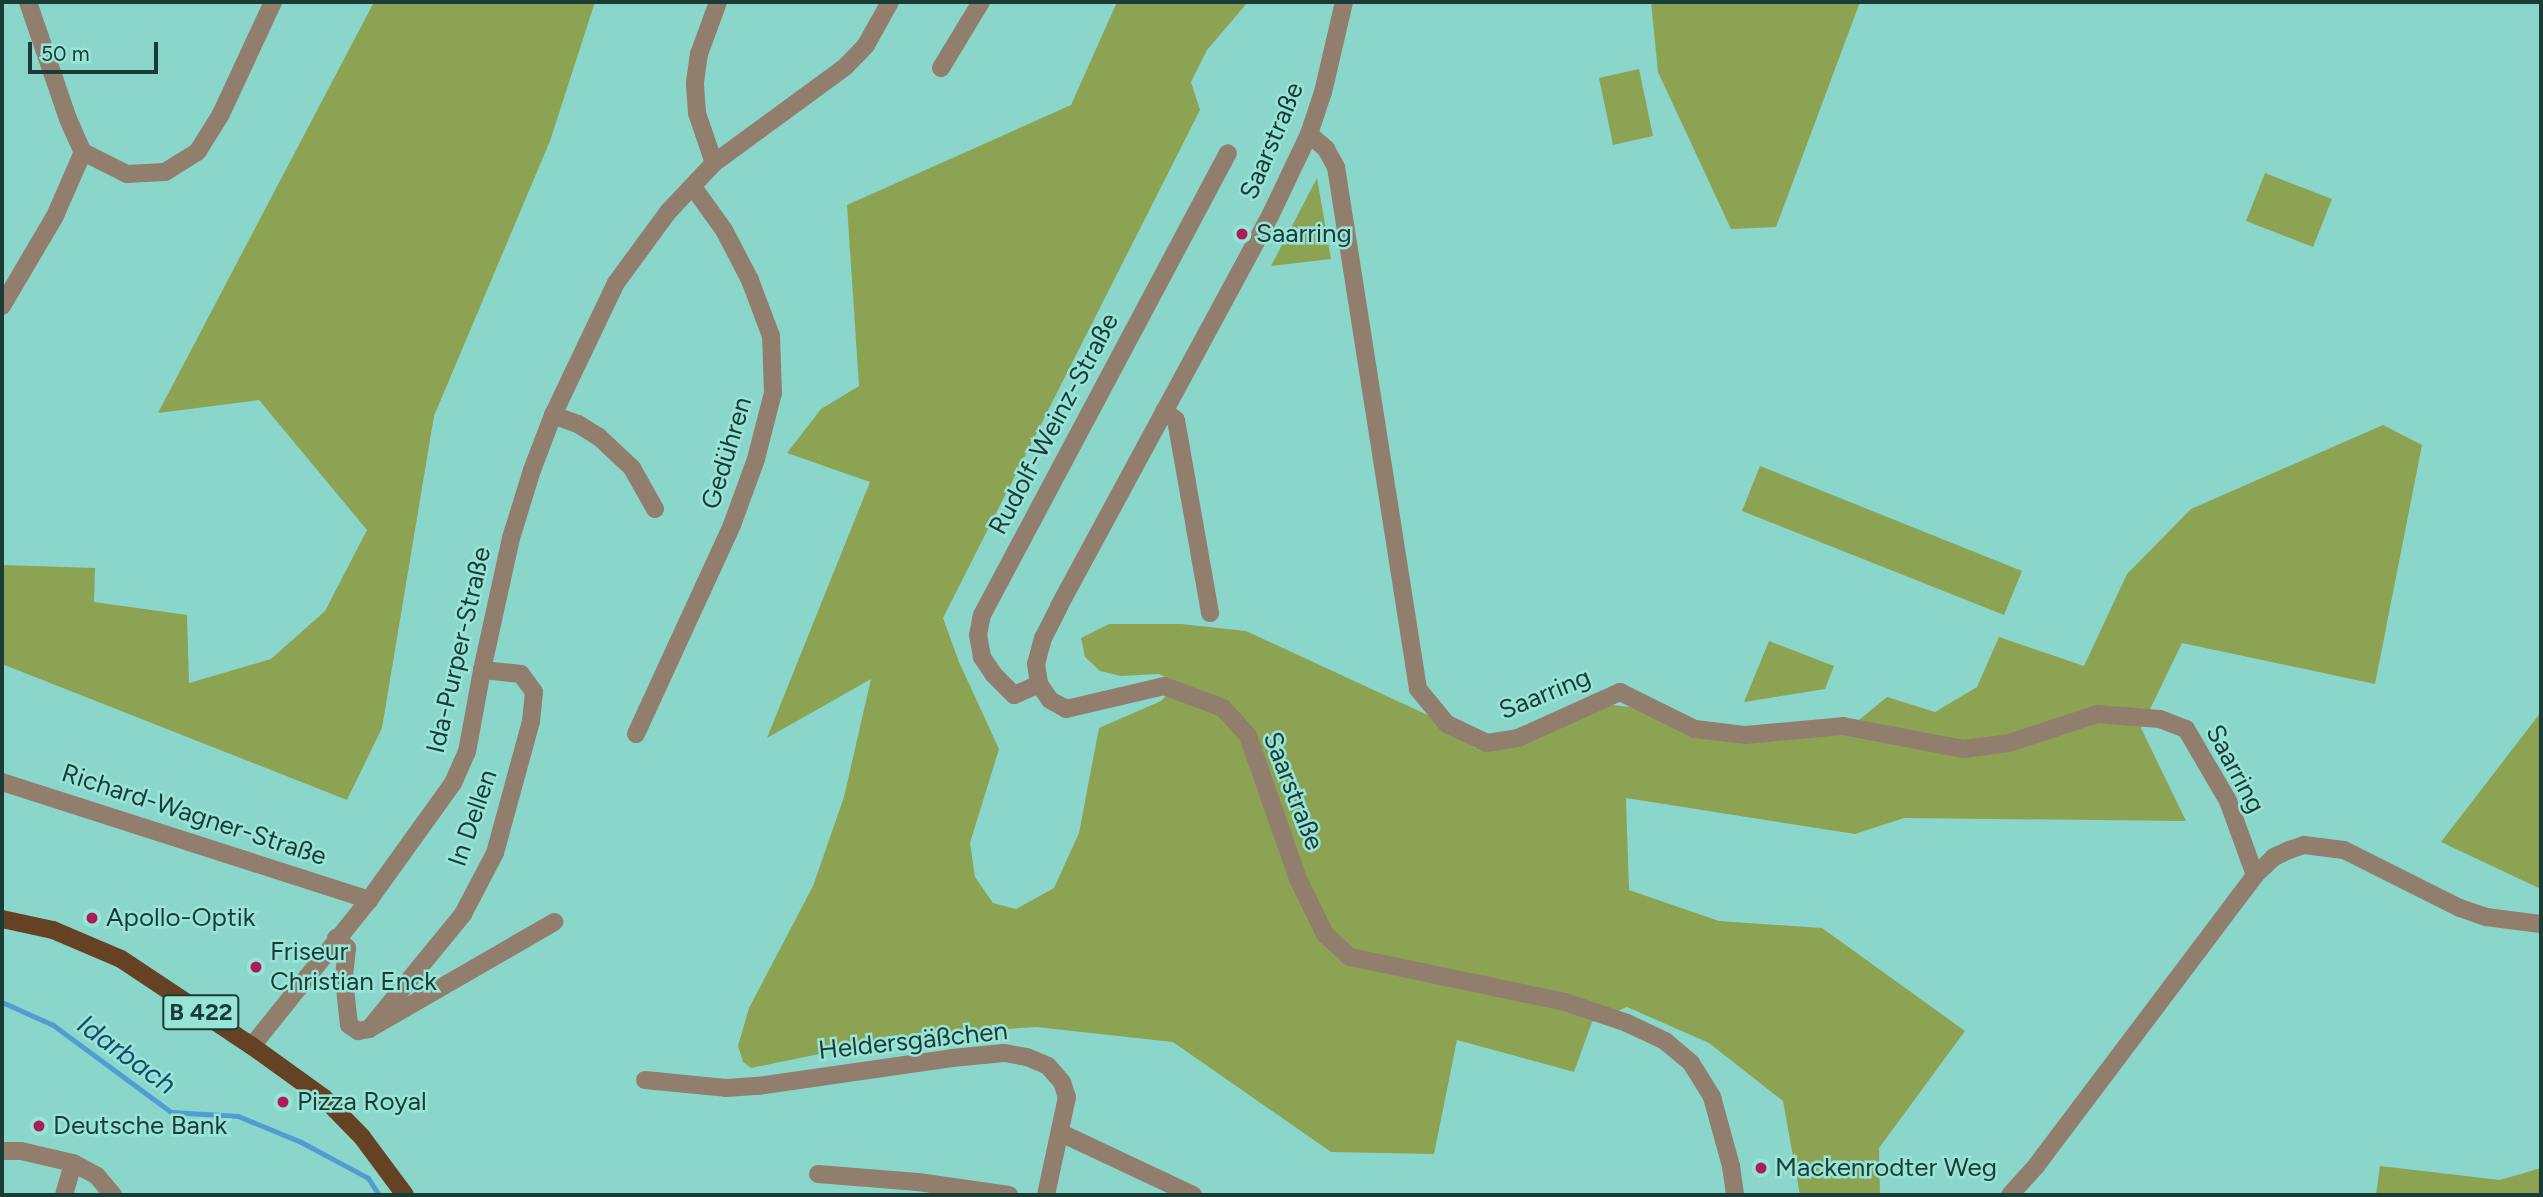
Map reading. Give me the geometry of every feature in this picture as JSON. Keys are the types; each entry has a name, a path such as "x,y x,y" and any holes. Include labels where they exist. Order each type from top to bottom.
{"main road":[{"name":"B 422","path":"2,919 53,930 121,958 252,1046 324,1098 362,1138 405,1195"}],"street":[{"path":"28,2 68,119 83,152 127,174 165,172 198,151 221,114 273,2"},
{"path":"714,163 697,113 695,82 699,54 718,2"},
{"name":"Ida-Purper-Straße","path":"252,1046 369,900 453,783 467,751 511,538 532,470 554,415 617,283 668,212 714,163 845,67 866,45 890,2"},
{"path":"941,68 981,2"},
{"name":"Saarstraße","path":"1344,2 1323,92 1309,134 1270,216 1043,638 1036,664 1039,684 1050,700 1066,709 1164,686 1223,708 1248,736 1298,879 1325,934 1350,957 1565,1002 1627,1023 1665,1041 1690,1063 1712,1097 1731,1166 1735,1195"},
{"name":"Saarring","path":"1309,134 1326,149 1336,167 1418,689 1447,724 1465,735 1487,743 1518,738 1620,692 1695,729 1745,736 1843,726 1964,749 2009,743 2097,714 2160,719 2186,729 2228,802 2255,875"},
{"path":"2,306 55,216 83,152"},
{"name":"Rudolf-Weinz-Straße","path":"1039,684 1014,695 994,674 982,657 978,635 982,615 1228,153"},
{"name":"Gedühren","path":"636,734 732,525 755,459 773,393 771,336 750,280 724,230 694,187"},
{"path":"1164,411 1176,420 1210,613"},
{"path":"554,415 578,424 599,437 632,468 655,509"},
{"name":"In Dellen","path":"369,1029 463,914 495,853 531,721 534,692 521,674 482,670"},
{"name":"Richard-Wagner-Straße","path":"2,782 369,900"},
{"path":"2010,1195 2036,1166 2255,875 2274,858 2289,850 2304,845 2344,850 2460,908 2486,917 2541,924"},
{"path":"336,939 347,948 344,979 349,1025 358,1031 369,1029 554,922"},
{"name":"Heldersgäßchen","path":"645,1080 726,1088 1004,1054 1027,1057 1048,1066 1062,1082 1067,1097 1046,1195"},
{"path":"1061,1133 1193,1195"},
{"path":"2,1151 20,1151 73,1163 97,1176 113,1195"},
{"path":"64,1195 73,1163"},
{"path":"818,1174 918,1182 1009,1195"}],"green space":[{"path":"374,2 595,2 550,141 434,416 382,728 347,800 2,664 2,565 95,568 94,602 187,615 189,683 271,659 325,611 367,530 259,400 158,413"},
{"path":"1117,2 1248,2 1207,50 1191,82 1200,110 943,618 959,662 999,749 970,843 975,877 993,903 1016,909 1054,888 1079,833 1099,728 1161,701 1178,683 1159,674 1121,676 1100,671 1085,657 1081,638 1109,624 1181,624 1246,631 1447,724 1475,748 1520,744 1604,704 1639,708 1693,735 1842,734 1887,697 1935,712 1977,687 1999,637 2084,666 2127,574 2191,509 2383,425 2422,445 2375,684 2182,643 2141,728 2186,821 1904,818 1855,834 1626,798 1629,890 1719,921 1822,928 1965,1031 1879,1148 1880,1195 1800,1195 1783,1101 1709,1043 1627,1007 1592,1022 1574,1072 1457,1040 1434,1154 1331,1152 1173,1042 1036,1027 912,1035 751,1068 743,1062 738,1046 749,1008 813,886 844,797 871,679 767,738 870,482 787,453 821,409 859,386 847,205 1071,105"},
{"path":"1651,2 1860,2 1776,227 1731,229 1658,72"},
{"path":"1639,69 1653,136 1613,145 1599,78"},
{"path":"2265,173 2332,199 2313,247 2246,221"},
{"path":"1317,178 1331,259 1271,266"},
{"path":"1760,466 2022,571 2004,615 1742,511"},
{"path":"1769,641 1834,666 1825,689 1744,702"},
{"path":"2541,712 2541,889 2441,842"},
{"path":"2380,1166 2500,1180 2541,1168 2541,1195 2376,1195"}],"waterway":[{"name":"Idarbach","path":"2,1002 53,1025 171,1112 238,1116 301,1142 368,1178 379,1195"}],"place":[{"name":"Saarring","path":"1242,234"},
{"name":"Apollo-Optik","path":"92,918"},
{"name":"Friseur Christian Enck","path":"256,967"},
{"name":"Pizza Royal","path":"283,1102"},
{"name":"Deutsche Bank","path":"39,1126"},
{"name":"Mackenrodter Weg","path":"1761,1168"}]}
